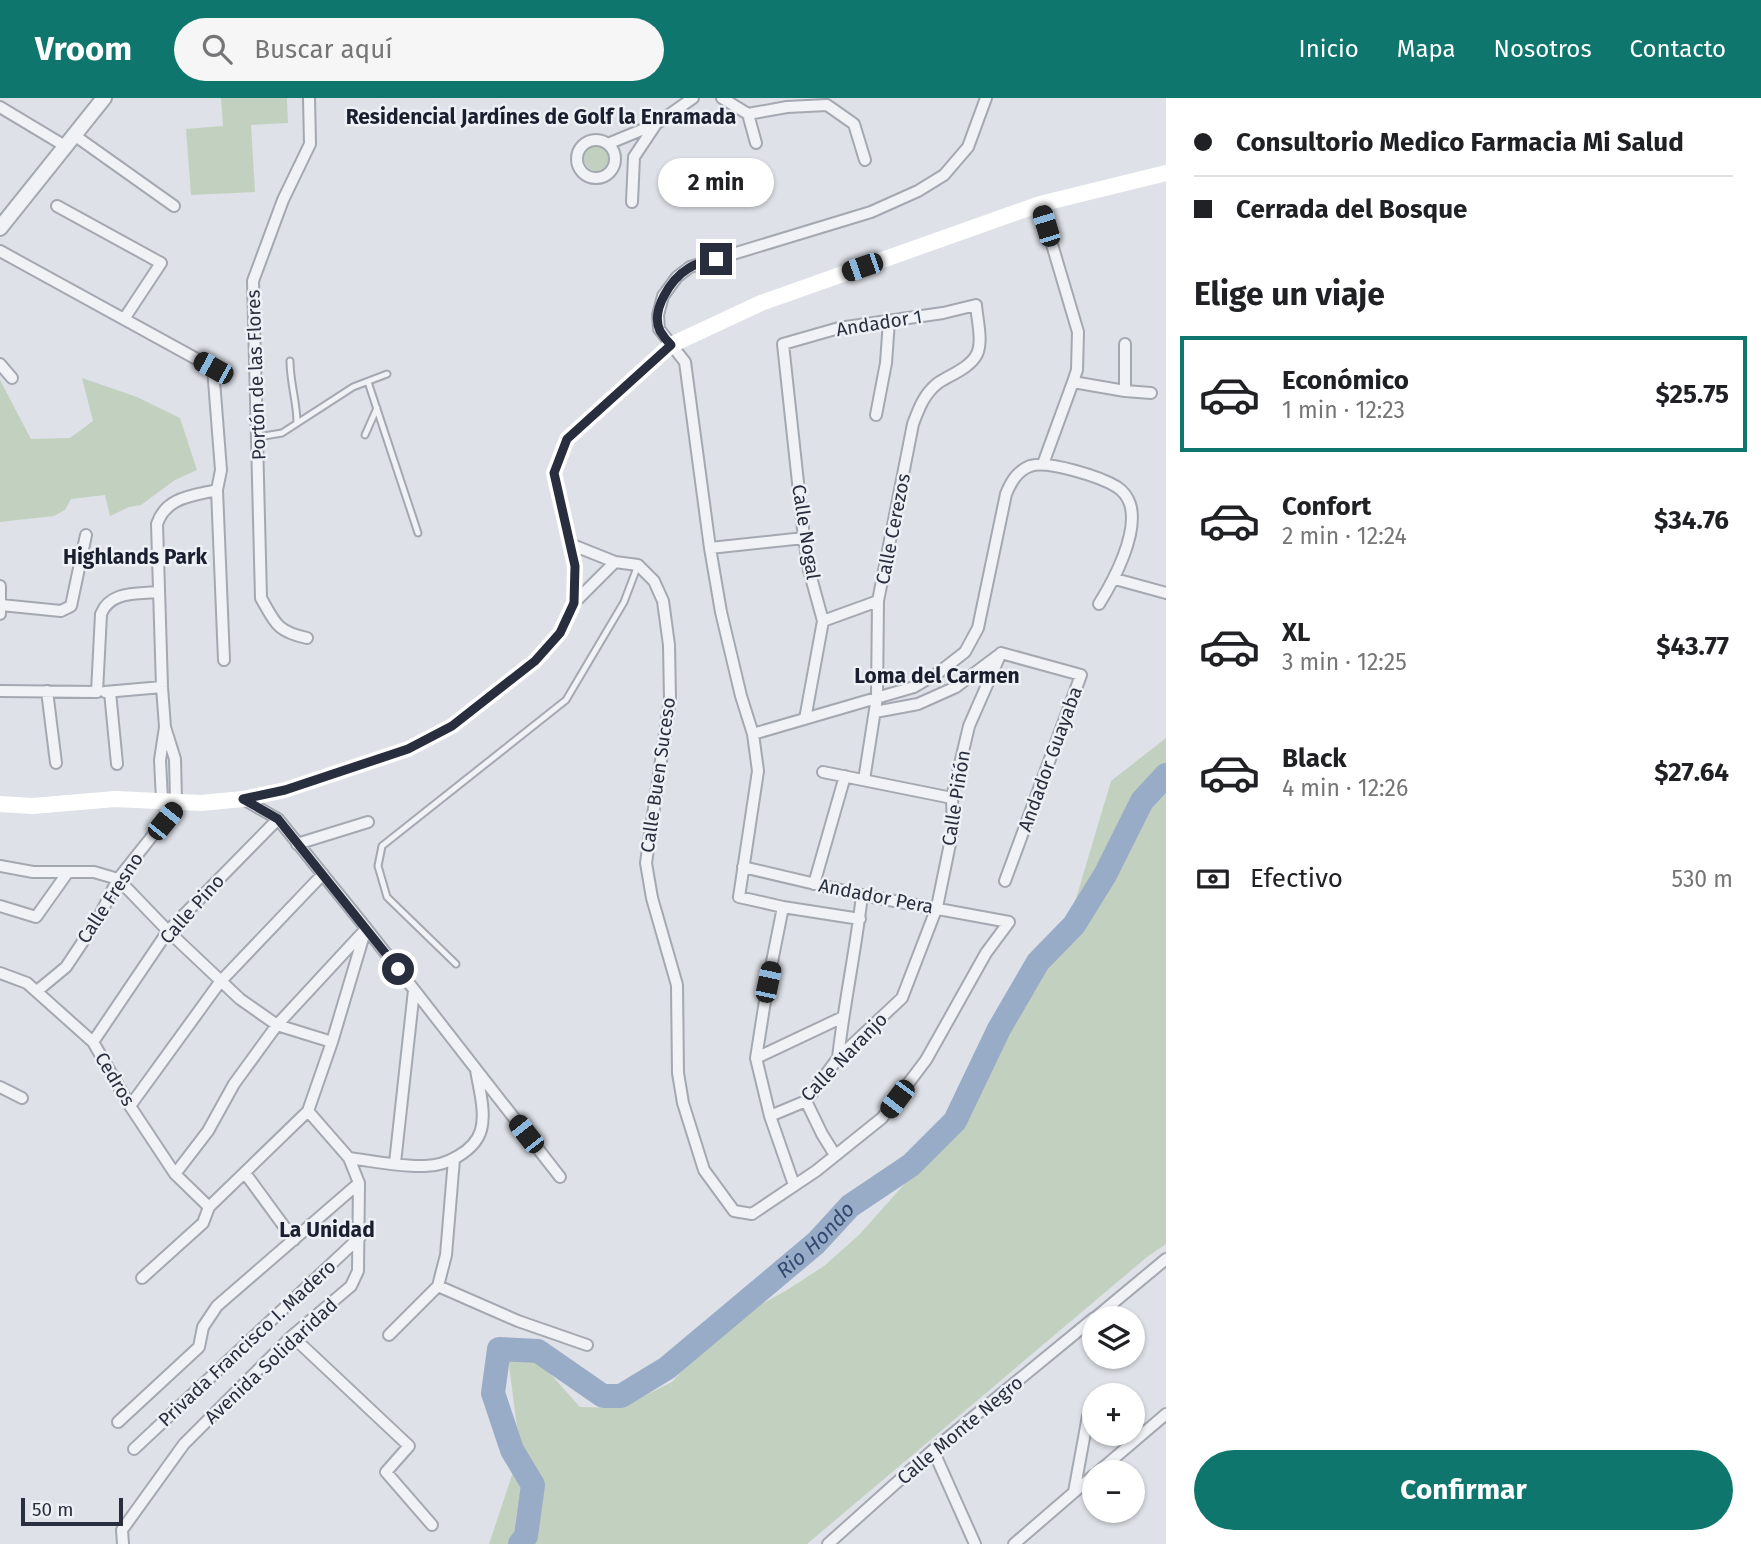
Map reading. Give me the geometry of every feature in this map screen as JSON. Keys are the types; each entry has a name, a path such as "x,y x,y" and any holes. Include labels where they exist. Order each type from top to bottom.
{"main road":[{"path":"0,804 33,806 116,799 201,803 243,799 285,790 408,749 452,726 535,661 560,633 574,603 575,566 554,473 567,439 671,345 761,303 1040,204 1166,173"}],"street":[{"path":"0,227 104,98"},
{"name":"Portón de las Flores","path":"307,638 289,634 275,622 261,598 253,281 283,200 310,144 309,98"},
{"path":"610,144 656,124 693,98"},
{"path":"722,98 748,114 787,107 827,105 854,124 865,160"},
{"path":"860,919 739,897 758,771 753,734 724,624 710,548 685,362 659,329 658,315 663,296 677,277 690,267 871,212 918,191 944,175 968,147 986,98"},
{"path":"0,107 70,141 174,206"},
{"path":"748,114 755,143"},
{"path":"632,202 634,157 656,124"},
{"path":"1040,204 1078,332 1077,370 1043,464"},
{"path":"57,206 161,263 124,319"},
{"path":"0,251 213,368 221,470 217,490 224,660"},
{"name":"Andador 1","path":"783,344 839,328 943,313 976,305"},
{"name":"Calle Cerezos","path":"864,780 877,697 878,601 913,424 921,401 936,385 967,365 977,354 979,340 976,305"},
{"path":"876,415 886,363 889,321"},
{"name":"Calle Nogal","path":"783,344 804,538 809,570 823,621 806,719"},
{"path":"1125,344 1125,391"},
{"path":"0,364 12,378"},
{"path":"1073,382 1151,393"},
{"path":"753,734 914,687 965,652 978,628 1006,494 1020,472 1030,466 1043,464 1097,477 1120,488 1128,499 1133,524 1115,579 1099,604"},
{"path":"173,801 175,759 165,726 162,687 157,524 160,513 169,503 217,490"},
{"path":"1,605 61,611 71,606 86,535"},
{"path":"710,548 804,538"},
{"path":"570,544 615,562 638,565"},
{"path":"574,603 615,562"},
{"name":"Calle Buen Suceso","path":"638,565 654,581 663,601 669,645 670,699 646,863 652,898 677,985 678,1073 684,1103 704,1170 734,1211 752,1214 794,1185"},
{"path":"1115,579 1166,593"},
{"path":"0,586 0,614"},
{"path":"97,692 101,614 104,606 117,596 158,592"},
{"path":"823,621 878,601"},
{"path":"875,712 918,704 956,687 1001,653"},
{"name":"Calle Piñón","path":"937,907 953,829 952,797 969,726 1001,653"},
{"name":"Andador Guayaba","path":"1001,653 1082,675 1005,881"},
{"path":"0,691 110,692 162,687"},
{"path":"47,691 56,763"},
{"path":"110,692 117,764"},
{"path":"823,772 952,797"},
{"path":"814,884 845,776"},
{"path":"243,799 278,819 560,1177"},
{"name":"Calle Fresno","path":"37,991 65,967 98,919 118,879 173,801"},
{"name":"Calle Pino","path":"93,1042 168,932 278,819"},
{"path":"297,844 368,822"},
{"path":"0,866 33,872 94,872 118,879 220,982 277,1025 332,1042"},
{"name":"Andador Pera","path":"743,867 862,895 1009,922 986,953 926,1060 882,1118 835,1155"},
{"path":"0,906 36,917 68,872"},
{"path":"130,1106 220,982 323,874"},
{"path":"838,1058 862,895"},
{"path":"783,907 755,1058 770,1116 794,1185 835,1155 806,1101"},
{"name":"Calle Naranjo","path":"770,1116 806,1101 838,1058 902,998 937,907"},
{"path":"175,1174 208,1131 234,1084 277,1025 366,928"},
{"path":"142,1278 203,1223 209,1206 308,1111 366,928"},
{"name":"Cedros","path":"0,973 27,983 93,1042 130,1106 175,1174 209,1206"},
{"path":"394,1163 414,990"},
{"path":"755,1058 843,1017"},
{"path":"349,1158 426,1167 454,1159 471,1146 481,1130 482,1111 476,1069"},
{"path":"0,1087 22,1098"},
{"name":"Avenida Solidaridad","path":"123,1544 122,1530 184,1444 292,1336 351,1286 358,1271 359,1183 349,1158 308,1111"},
{"path":"389,1335 438,1286 446,1255 454,1159"},
{"path":"245,1173 294,1240"},
{"path":"118,1422 199,1347 204,1327 217,1306 359,1183"},
{"name":"Privada Francisco I. Madero","path":"134,1449 360,1237"},
{"name":"Calle Monte Negro","path":"1109,1306 1166,1259"},
{"path":"438,1286 518,1321 587,1345"},
{"name":"Calle Monte Negro","path":"828,1544 933,1450 1082,1328"},
{"path":"292,1336 409,1446 386,1472 432,1525"},
{"path":"1112,1460 1166,1414"},
{"path":"1074,1492 1082,1446"},
{"path":"933,1450 975,1544"},
{"path":"1014,1544 1082,1485"}],"lane":[{"path":"290,361 290,383 297,409 297,423"},
{"path":"258,436 282,433 353,387 387,374"},
{"path":"368,382 418,533"},
{"path":"365,435 377,408"},
{"path":"456,964 387,897 378,866 382,846 566,700 624,602 638,565"}],"green space":[{"path":"221,98 287,98 288,123 251,125 255,192 191,195 186,129 223,126"},
{"path":"597,145 606,149 610,158 606,167 597,171 588,167 584,158 588,149"},
{"path":"82,378 137,397 180,418 197,470 175,480 141,505 129,507 110,516 105,495 71,499 65,510 54,516 0,522 0,380 31,439 70,438 93,421"},
{"path":"1166,738 1166,1244 1089,1306 1082,1306 1082,1312 807,1544 489,1544 520,1451 508,1357 537,1359 580,1407 620,1408 672,1382 733,1320 824,1266 860,1234 970,1108 985,1073 1072,912 1111,781"}],"waterway":[{"name":"Rio Hondo","path":"520,1544 526,1536 533,1485 512,1450 493,1393 499,1349 538,1351 603,1396 621,1396 667,1368 816,1243 850,1206 911,1165 955,1121 999,1029 1038,962 1074,925 1105,875 1142,801 1166,775"}],"district":[{"name":"Residencial Jardínes de Golf la Enramada","path":"541,117"},
{"name":"Highlands Park","path":"135,557"},
{"name":"Loma del Carmen","path":"937,676"},
{"name":"La Unidad","path":"327,1230"}],"route":[{"path":"398,969 278,819 243,799 285,790 408,749 452,726 535,661 560,633 574,603 575,566 554,473 567,439 671,345 659,329 658,315 663,296 677,277 690,267 716,259"}]}
